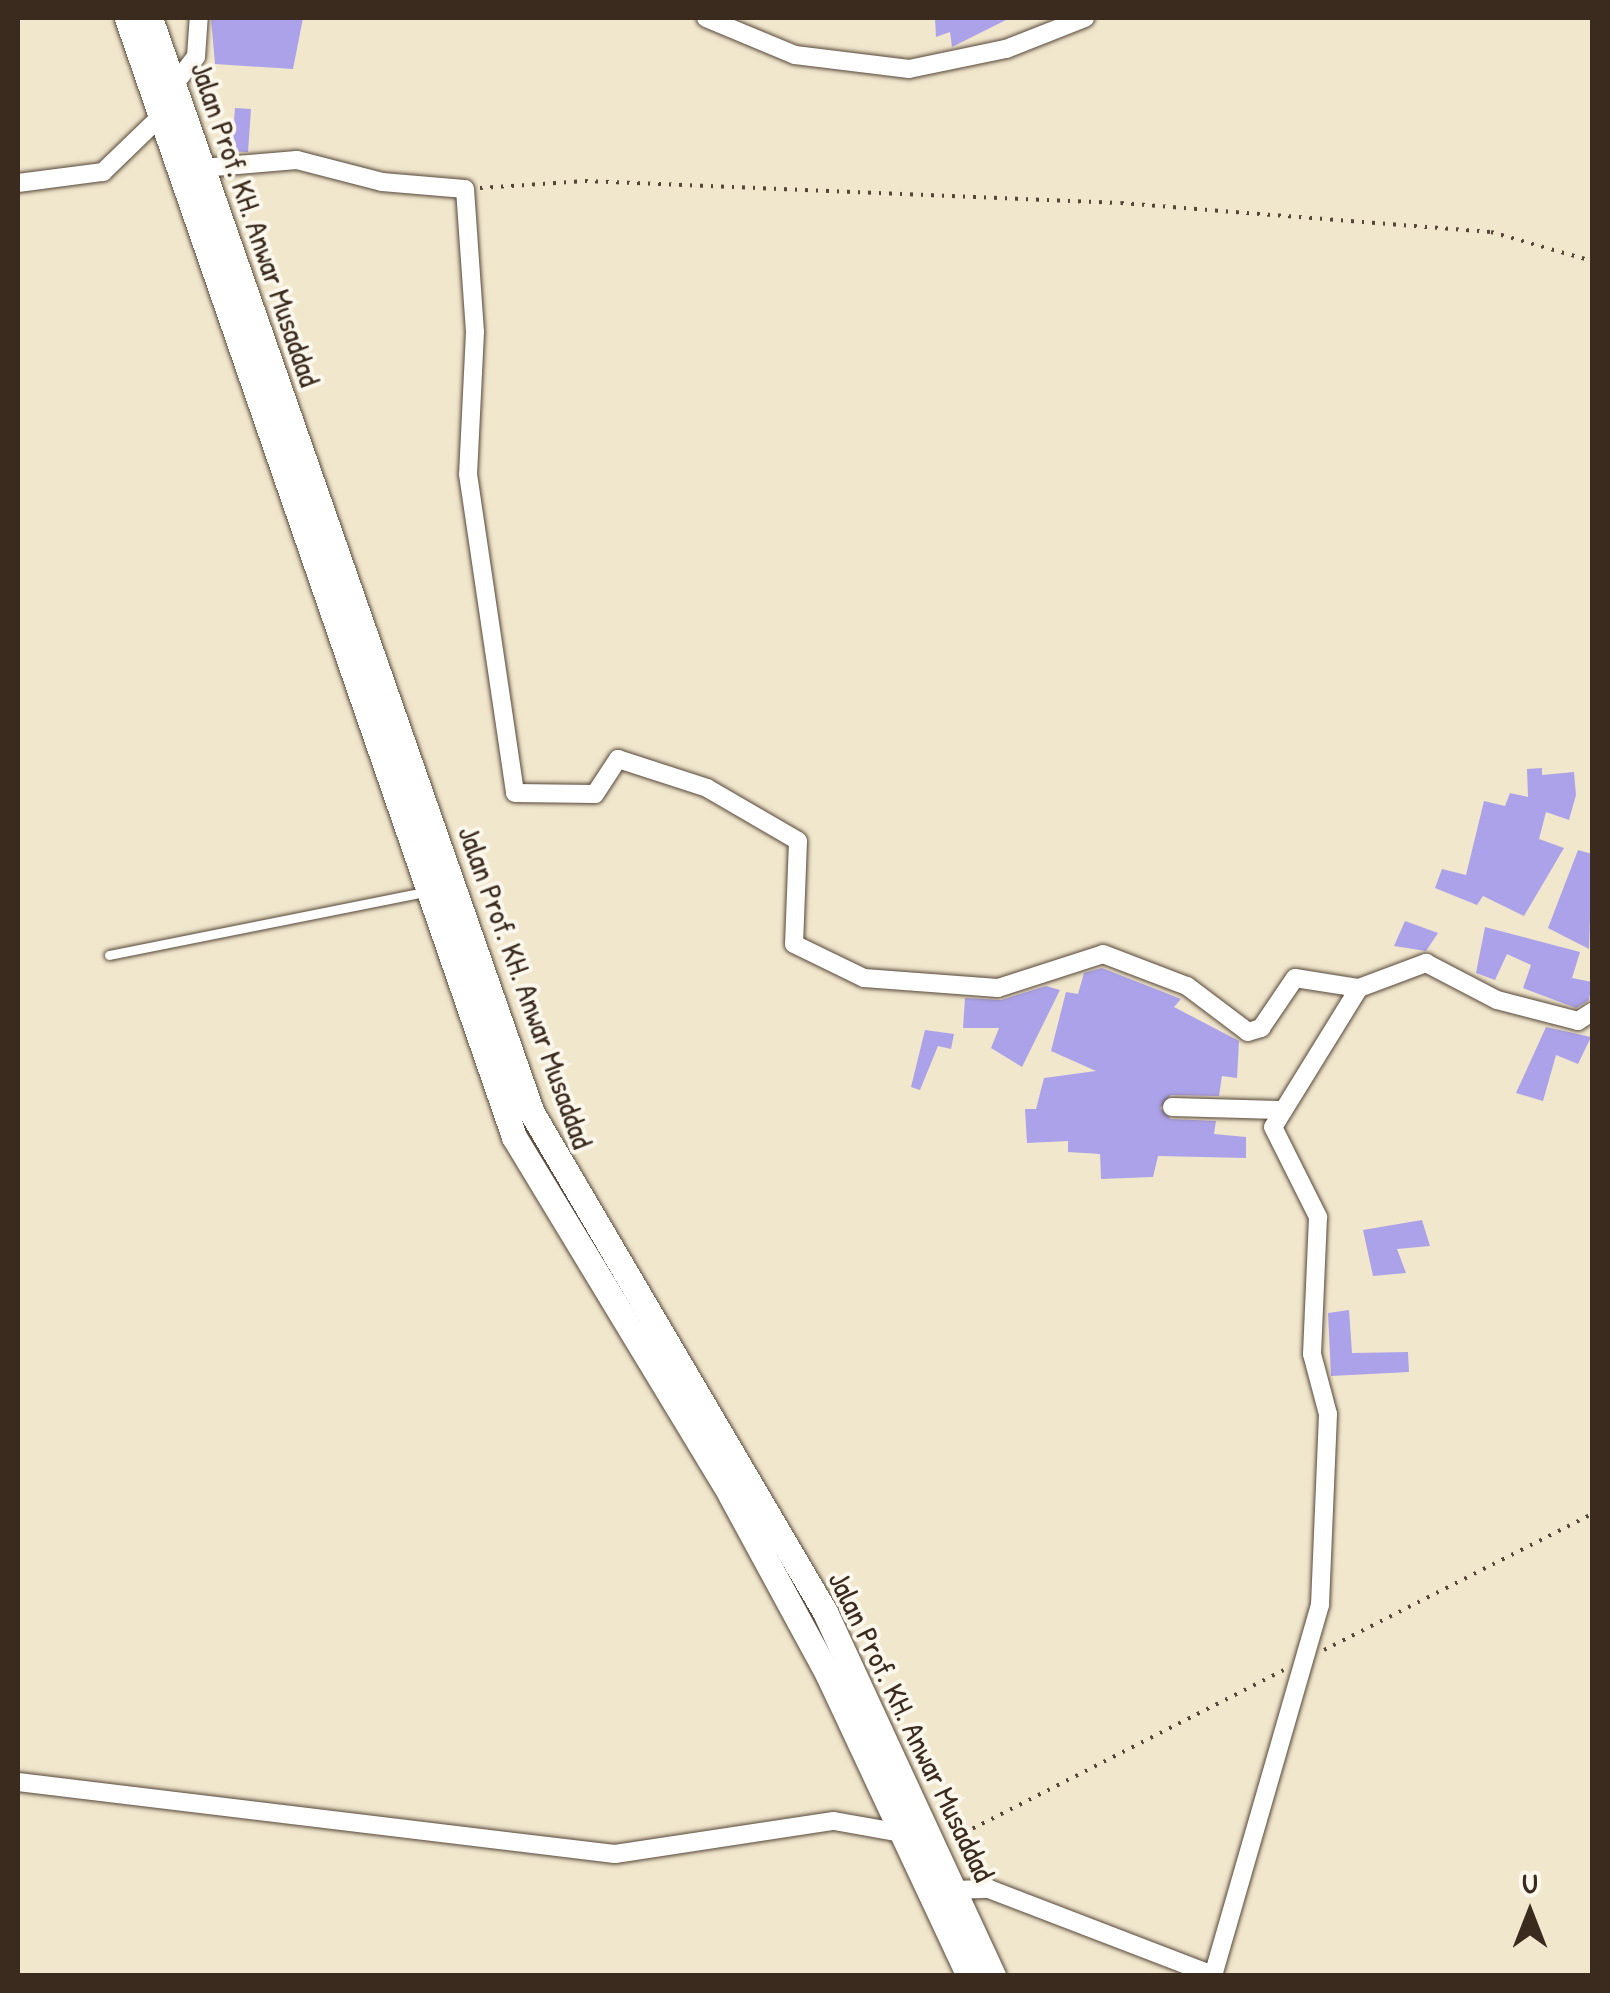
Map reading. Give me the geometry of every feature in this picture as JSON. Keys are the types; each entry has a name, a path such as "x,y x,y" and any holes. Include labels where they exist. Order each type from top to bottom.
{"street":[{"path":"173,86 196,57 199,18"},
{"path":"706,18 795,54 909,69 1006,48 1084,18"},
{"name":"Jalan Prof. KH. Anwar Musaddad","path":"141,27 173,86 202,168 439,899 562,1175 825,1612 923,1836 969,1976"},
{"name":"Jalan Prof. KH. Anwar Musaddad","path":"141,27 160,117 341,599"},
{"path":"18,183 103,172 160,117"},
{"path":"202,168 297,160 382,182 465,189 475,332 468,474 516,793 594,794 618,759 707,788 798,841 794,944 864,978 998,988 1103,954 1187,986 1248,1032 1261,1028 1296,978 1359,988 1426,963 1497,1000 1578,1020 1592,1012"},
{"path":"955,1890 989,1889 1212,1975 1320,1605 1328,1414 1312,1354 1316,1205 1274,1140 1279,1110 1330,1046 1359,988"},
{"path":"1172,1107 1279,1110"},
{"path":"18,1782 615,1854 834,1820 923,1836"},
{"name":"Jalan Prof. KH. Anwar Musaddad","path":"923,1836 955,1890 993,1976"}],"lane":[{"path":"108,955 439,899"}],"path":[{"path":"465,189 585,181 1121,203 1491,232 1592,261"},
{"path":"923,1836 1303,1661 1592,1514"}],"building":[{"path":"211,18 303,18 293,69 215,64"},
{"path":"935,18 1008,19 952,47 950,32 936,37"},
{"path":"235,108 251,109 248,152 219,151 220,134 233,135"},
{"path":"1542,768 1542,775 1574,772 1576,795 1569,820 1546,812 1539,839 1564,848 1524,916 1483,896 1477,905 1435,888 1442,869 1466,875 1484,801 1505,806 1510,793 1528,797 1527,769"},
{"path":"1578,850 1592,854 1589,949 1548,928"},
{"path":"1405,921 1438,933 1426,951 1394,946"},
{"path":"1485,927 1580,952 1572,978 1592,982 1589,1000 1576,1008 1523,988 1531,965 1507,954 1495,980 1476,973"},
{"path":"1102,968 1181,999 1174,1007 1239,1041 1237,1078 1222,1076 1219,1096 1171,1095 1160,1108 1171,1119 1216,1121 1214,1134 1246,1137 1246,1158 1158,1156 1153,1177 1101,1179 1100,1154 1068,1152 1068,1141 1027,1143 1025,1109 1036,1109 1044,1078 1096,1071 1051,1051 1066,992 1078,994 1084,973"},
{"path":"1046,986 1060,990 1022,1067 991,1048 999,1028 963,1028 965,998 1001,1000"},
{"path":"1546,1027 1591,1037 1578,1064 1556,1055 1543,1101 1516,1093"},
{"path":"925,1030 954,1034 951,1049 938,1046 920,1090 911,1087"},
{"path":"1422,1220 1430,1246 1397,1249 1406,1273 1373,1276 1363,1230"},
{"path":"1349,1310 1352,1353 1408,1352 1409,1372 1331,1376 1328,1313"}]}
